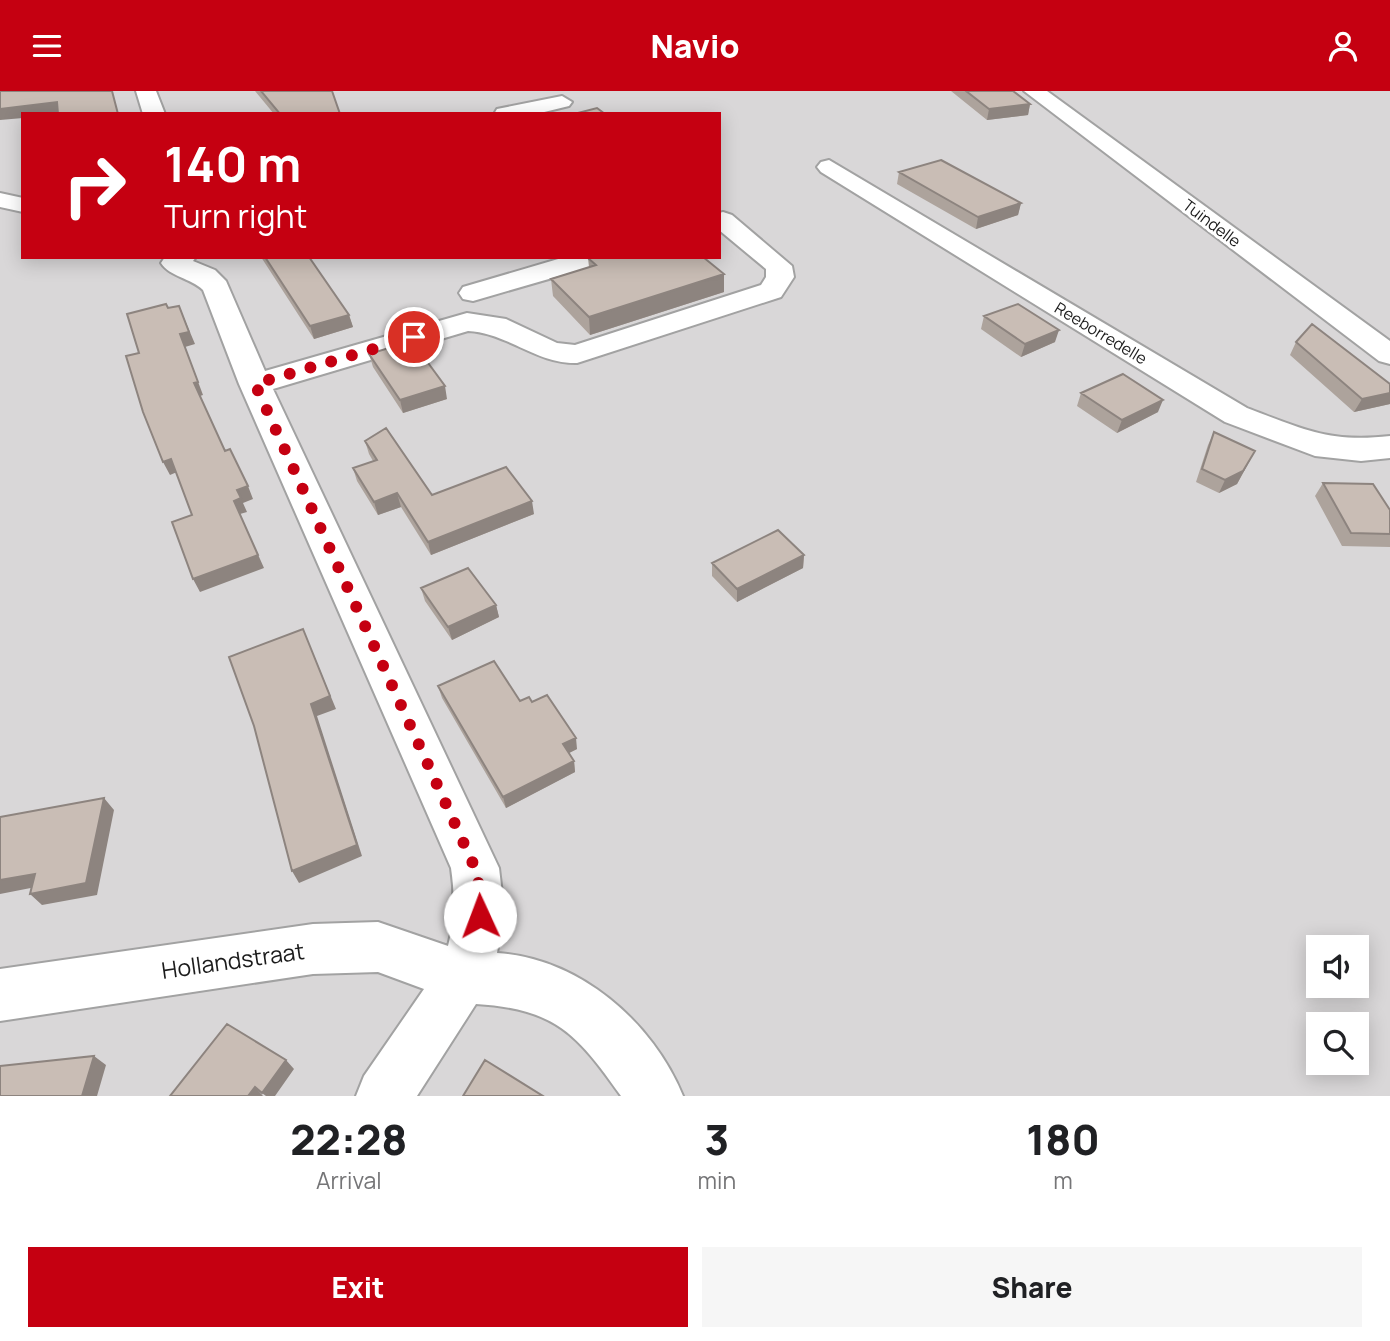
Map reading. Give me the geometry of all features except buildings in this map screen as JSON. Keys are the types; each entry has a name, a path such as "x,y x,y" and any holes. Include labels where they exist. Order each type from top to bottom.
{"street":[{"path":"146,91 153,112"},
{"name":"Tuindelle","path":"1034,91 1390,355"},
{"path":"514,112 562,102"},
{"name":"Reeborredelle","path":"829,167 1236,415 1315,446 1361,450 1390,447"},
{"path":"0,200 21,205"},
{"path":"255,384 467,321 497,325 537,348 564,355 577,354 771,291 780,277 779,266 721,220"},
{"path":"173,259 205,276 216,287 255,384 475,868 481,895 479,938 463,977 384,1096"},
{"path":"473,293 588,259"},
{"name":"Hollandstraat","path":"0,995 313,949 378,947 463,977 514,980 569,1000 605,1028 655,1096"}],"shaded area":[{"path":"0,91 1390,91 1390,1096 0,1096"}],"route":[{"path":"414,337 255,384 475,868 481,895 480,916"}]}
